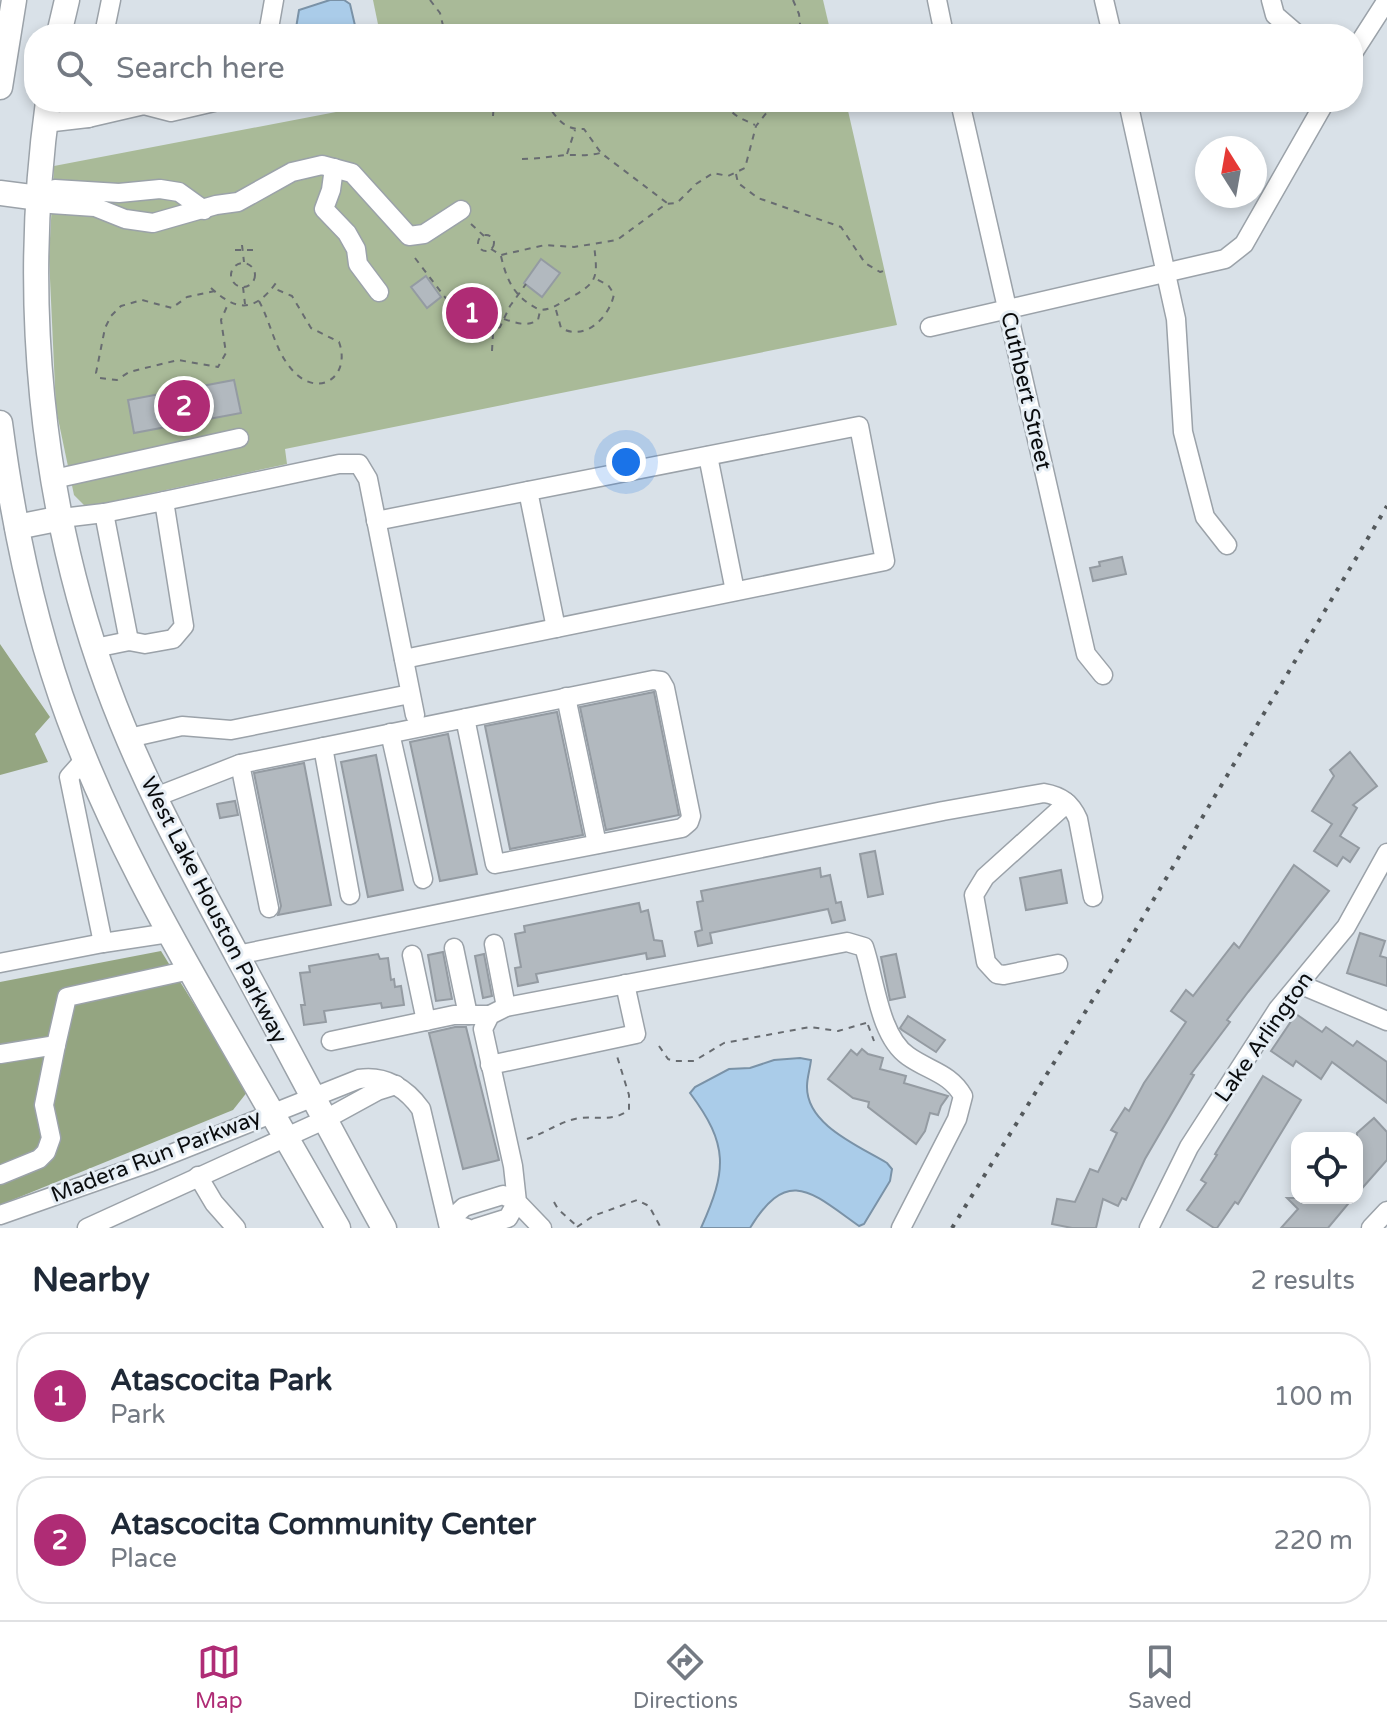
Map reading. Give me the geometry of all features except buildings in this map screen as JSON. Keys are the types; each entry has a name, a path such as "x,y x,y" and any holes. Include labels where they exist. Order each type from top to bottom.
{"main road":[{"path":"0,87 1,60 14,0"},
{"path":"61,24 67,0"},
{"name":"West Lake Houston Parkway","path":"46,113 36,256 43,412 54,479 83,609 153,798 384,1228"},
{"path":"0,193 39,198"},
{"name":"West Lake Houston Parkway","path":"0,423 9,529 85,759 124,850 338,1228"},
{"path":"9,529 62,518"}],"street":[{"path":"106,24 111,0"},
{"path":"270,24 274,0"},
{"path":"937,0 942,24"},
{"path":"1104,0 1110,24"},
{"path":"1271,0 1275,15 1285,24"},
{"path":"1363,37 1387,0"},
{"name":"Cuthbert Street","path":"962,112 1086,654 1103,675"},
{"path":"1130,112 1176,319 1183,432 1205,517 1227,545"},
{"path":"930,327 1225,259 1244,244 1319,112"},
{"path":"39,198 55,189 96,200 125,219 153,223 238,202 292,172 322,165 352,173 409,236 424,234 461,210"},
{"path":"334,168 324,209 347,233 356,249 358,264 379,292"},
{"path":"96,200 119,193 160,189 179,192 204,210"},
{"path":"376,521 859,426 885,561 404,659"},
{"path":"54,479 239,438"},
{"path":"708,456 735,591"},
{"path":"62,518 104,513 339,464 359,464 368,479 415,715"},
{"path":"528,491 556,628"},
{"path":"95,648 129,641 145,644 173,639 184,626 164,501"},
{"path":"104,513 129,641"},
{"path":"153,798 240,764 566,697 653,680 661,681 668,702 691,816 689,822 682,828 495,864 465,718"},
{"path":"129,738 182,726 231,730 410,694"},
{"path":"566,697 597,844"},
{"path":"390,733 423,879"},
{"path":"323,747 350,895"},
{"path":"85,759 69,777 103,943"},
{"path":"240,764 269,908"},
{"path":"237,955 1028,794 1056,795 1067,803 1078,819 1093,897"},
{"path":"1058,964 997,974 986,962 974,895 985,877 1067,803"},
{"name":"Lake Arlington","path":"1149,1228 1189,1147 1278,1009 1346,927 1387,853"},
{"path":"0,963 169,933"},
{"path":"331,1041 847,942 864,947 891,1039 908,1056 956,1082 963,1096 957,1119 901,1228"},
{"path":"476,1228 508,1218 517,1202 513,1166 483,1029 498,1011 494,944"},
{"path":"454,948 468,1015"},
{"path":"412,955 426,1021"},
{"path":"0,1175 39,1159 46,1152 51,1138 44,1105 67,997 190,970"},
{"path":"490,1065 636,1034 625,984"},
{"path":"1299,984 1387,1021"},
{"path":"0,1054 56,1045"},
{"name":"Madera Run Parkway","path":"0,1215 151,1162 359,1079 371,1077 396,1085"},
{"path":"396,1085 413,1097 421,1109 448,1225"},
{"name":"Madera Run Parkway","path":"87,1228 324,1120 377,1091 396,1085"},
{"path":"198,1176 214,1203 236,1228"},
{"path":"448,1225 464,1207 503,1195 517,1202 542,1228"},
{"path":"1371,1228 1387,1211"},
{"path":"448,1225 467,1228"}],"path":[{"path":"430,0 440,13 443,24"},
{"path":"793,0 800,24"},
{"path":"493,112 493,116"},
{"path":"552,112 558,121 575,129 584,129 601,153 668,204"},
{"path":"732,112 756,126"},
{"path":"484,236 478,241 479,248 484,251 491,249 501,255 545,245 594,245 617,240 668,204 677,203 696,184 713,173 728,176 745,168 756,126 767,112"},
{"path":"566,155 575,129"},
{"path":"522,159 566,155 585,157 601,153"},
{"path":"736,174 738,183 758,198 841,227 865,263 880,272 887,270"},
{"path":"461,210 484,236 493,240 491,249"},
{"path":"242,245 244,263"},
{"path":"501,255 508,282 540,310 556,308 588,289 594,278 594,245"},
{"path":"235,250 253,250"},
{"path":"415,258 464,322 480,334 500,327 526,284"},
{"path":"244,263 254,268 255,276 251,284 243,287 236,285 231,275 235,265 244,263"},
{"path":"556,308 561,328 577,332 591,329 612,308 614,294 608,285 594,278"},
{"path":"211,288 228,304 245,305 259,301 276,283"},
{"path":"243,287 245,305"},
{"path":"259,301 278,349 297,374 314,384 332,379 343,362 339,342 311,328 292,296 273,288"},
{"path":"215,291 187,297 172,308 142,300 121,306 105,328 96,373 100,378 117,380 129,372 178,360 218,367 226,353 221,320 228,304"},
{"path":"504,319 521,324 533,323 538,320 540,310"},
{"path":"492,351 494,330"},
{"path":"659,1046 668,1059 686,1062 694,1061 724,1043 810,1027 838,1031 867,1023"},
{"path":"527,1139 563,1122 584,1118 606,1119 622,1116 629,1110 629,1095 616,1052"},
{"path":"554,1202 578,1228 593,1216 637,1200 649,1206 661,1228"}],"green space":[{"path":"373,0 823,0 829,24 378,24"},
{"path":"336,112 848,112 897,325 285,449 287,464 86,507 74,495 56,409 49,257 54,166"},
{"path":"0,644 50,717 35,734 48,762 0,775"},
{"path":"161,951 248,1091 233,1110 0,1205 0,982"}],"water":[{"path":"330,0 344,0 350,4 355,24 297,24 299,10"},
{"path":"800,1058 811,1060 807,1086 815,1112 836,1133 887,1163 892,1169 890,1181 864,1224 859,1226 813,1195 789,1191 776,1197 750,1228 701,1228 716,1190 720,1158 712,1128 690,1093 695,1087 729,1069"}],"railway":[{"path":"952,1228 1129,941 1387,506"}],"place":[{"name":"Atascocita Park","path":"472,313"},
{"name":"Atascocita Community Center","path":"184,406"}]}
